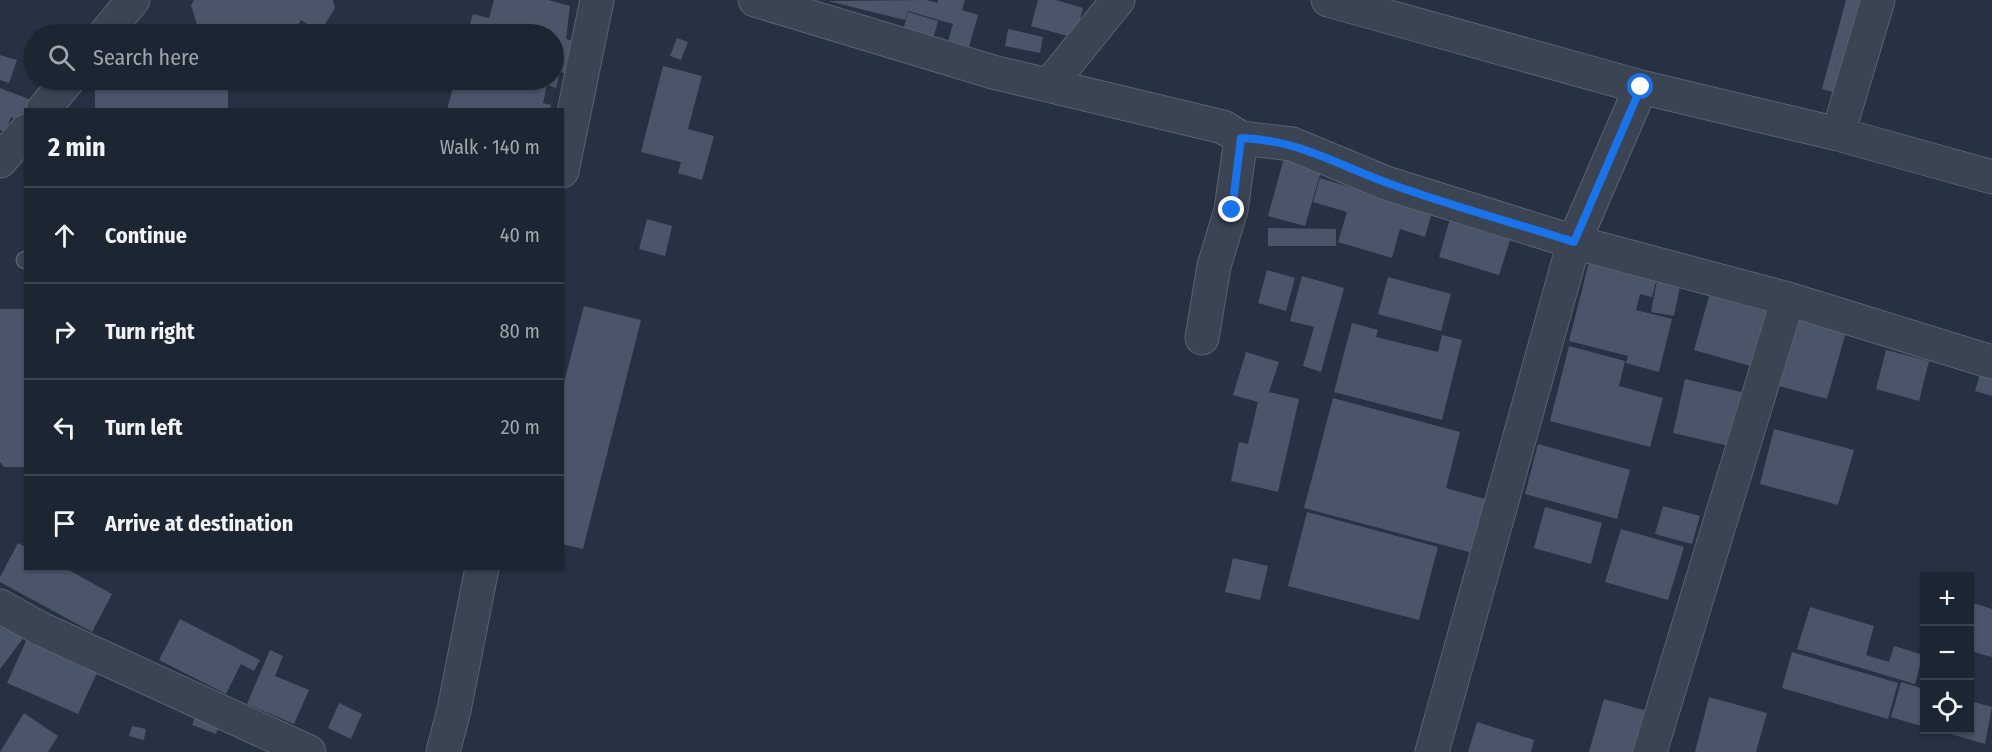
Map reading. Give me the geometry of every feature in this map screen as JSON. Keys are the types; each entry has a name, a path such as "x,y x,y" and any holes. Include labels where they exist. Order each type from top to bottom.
{"street":[{"path":"113,24 133,0"},
{"path":"564,161 597,0"},
{"path":"755,0 993,72 1222,127 1241,138 1292,144 1386,183 1574,242 1788,298 1992,362"},
{"path":"1050,84 1118,0"},
{"path":"1328,0 1641,87 1838,134 1992,177"},
{"path":"1838,134 1878,0"},
{"path":"1432,752 1574,242 1641,87"},
{"path":"45,108 60,90"},
{"path":"0,161 24,133"},
{"path":"1202,338 1214,266 1232,210 1241,138"},
{"path":"1650,752 1788,298"},
{"path":"442,752 454,710 482,570"},
{"path":"0,606 41,629 309,752"}],"building":[{"path":"194,0 333,0 335,8 325,24 307,24 301,20 298,24 197,24 191,5"},
{"path":"494,0 548,0 570,6 566,39 583,43 574,76 564,73 564,24 470,24 473,14 489,18"},
{"path":"927,0 937,3 938,0 965,0 962,10 978,15 969,47 948,41 953,24 908,11 905,20 828,1"},
{"path":"1038,0 1056,0 1083,8 1075,38 1031,26"},
{"path":"1846,0 1866,0 1840,94 1822,89"},
{"path":"908,12 938,21 931,46 901,37"},
{"path":"1008,29 1043,37 1040,53 1005,46"},
{"path":"677,38 688,42 681,60 670,56"},
{"path":"0,55 17,60 9,83 0,80"},
{"path":"663,66 702,76 688,129 714,136 702,180 678,173 681,162 641,152"},
{"path":"0,88 39,103 37,108 24,108 24,122 11,117 5,132 0,130"},
{"path":"95,90 228,90 228,108 95,108"},
{"path":"452,90 546,90 543,103 551,105 550,108 448,108"},
{"path":"1284,158 1322,168 1305,226 1268,216"},
{"path":"1320,178 1432,212 1425,237 1400,229 1392,258 1338,242 1347,212 1313,202"},
{"path":"647,219 672,226 665,256 639,249"},
{"path":"1450,219 1511,237 1499,275 1439,257"},
{"path":"1268,228 1336,229 1336,246 1268,246"},
{"path":"1590,258 1658,275 1652,297 1640,294 1636,310 1672,319 1659,372 1626,363 1628,356 1569,341"},
{"path":"1267,270 1295,278 1286,311 1258,303"},
{"path":"1302,276 1344,288 1321,372 1303,366 1314,327 1290,321"},
{"path":"1388,277 1451,294 1441,331 1378,314"},
{"path":"1657,281 1680,286 1674,316 1651,312"},
{"path":"1711,289 1778,308 1761,369 1694,350"},
{"path":"584,306 641,320 583,549 564,544 564,382"},
{"path":"0,309 24,309 24,467 4,467 0,462"},
{"path":"1800,312 1848,325 1827,399 1779,386"},
{"path":"1352,323 1378,330 1376,337 1438,352 1442,335 1462,340 1442,420 1334,392"},
{"path":"1569,346 1625,361 1619,386 1663,398 1650,447 1550,421"},
{"path":"1886,350 1929,361 1919,401 1876,389"},
{"path":"1246,352 1279,362 1269,392 1299,399 1278,492 1231,481 1239,442 1248,444 1258,402 1233,395"},
{"path":"1981,371 1992,375 1992,396 1975,391"},
{"path":"1685,379 1750,394 1738,448 1673,433"},
{"path":"1333,398 1460,432 1446,488 1499,503 1484,556 1304,508"},
{"path":"1774,429 1854,450 1838,505 1760,484"},
{"path":"1538,444 1630,470 1617,519 1525,494"},
{"path":"1663,506 1700,516 1692,544 1655,534"},
{"path":"1545,507 1602,523 1591,564 1534,548"},
{"path":"1307,512 1438,547 1419,620 1288,586"},
{"path":"1621,529 1684,547 1668,600 1605,582"},
{"path":"18,543 24,546 24,570 69,570 112,594 92,632 0,582 0,577"},
{"path":"1233,558 1268,566 1260,600 1225,592"},
{"path":"1974,603 1992,609 1992,657 1974,652"},
{"path":"1810,607 1874,626 1866,655 1889,662 1894,646 1920,654 1920,666 1915,684 1797,649"},
{"path":"180,619 260,660 254,671 241,664 226,694 159,660"},
{"path":"0,625 25,636 0,669"},
{"path":"31,630 102,662 78,714 7,683"},
{"path":"270,650 283,656 275,676 309,690 294,724 247,704"},
{"path":"1792,652 1898,683 1888,719 1782,688"},
{"path":"1901,682 1920,688 1920,726 1891,717"},
{"path":"1709,697 1767,713 1756,752 1695,752"},
{"path":"1604,699 1651,712 1639,752 1589,752"},
{"path":"1974,702 1992,707 1985,744 1951,734 1974,734"},
{"path":"339,703 362,714 351,739 328,728"},
{"path":"24,713 58,736 48,752 0,752"},
{"path":"196,714 220,724 216,734 192,725"},
{"path":"1477,722 1534,740 1531,752 1468,752"},
{"path":"132,726 146,729 144,740 129,736"}],"route":[{"path":"1232,210 1241,138 1262,139 1292,144 1386,183 1574,242 1641,87"}]}
